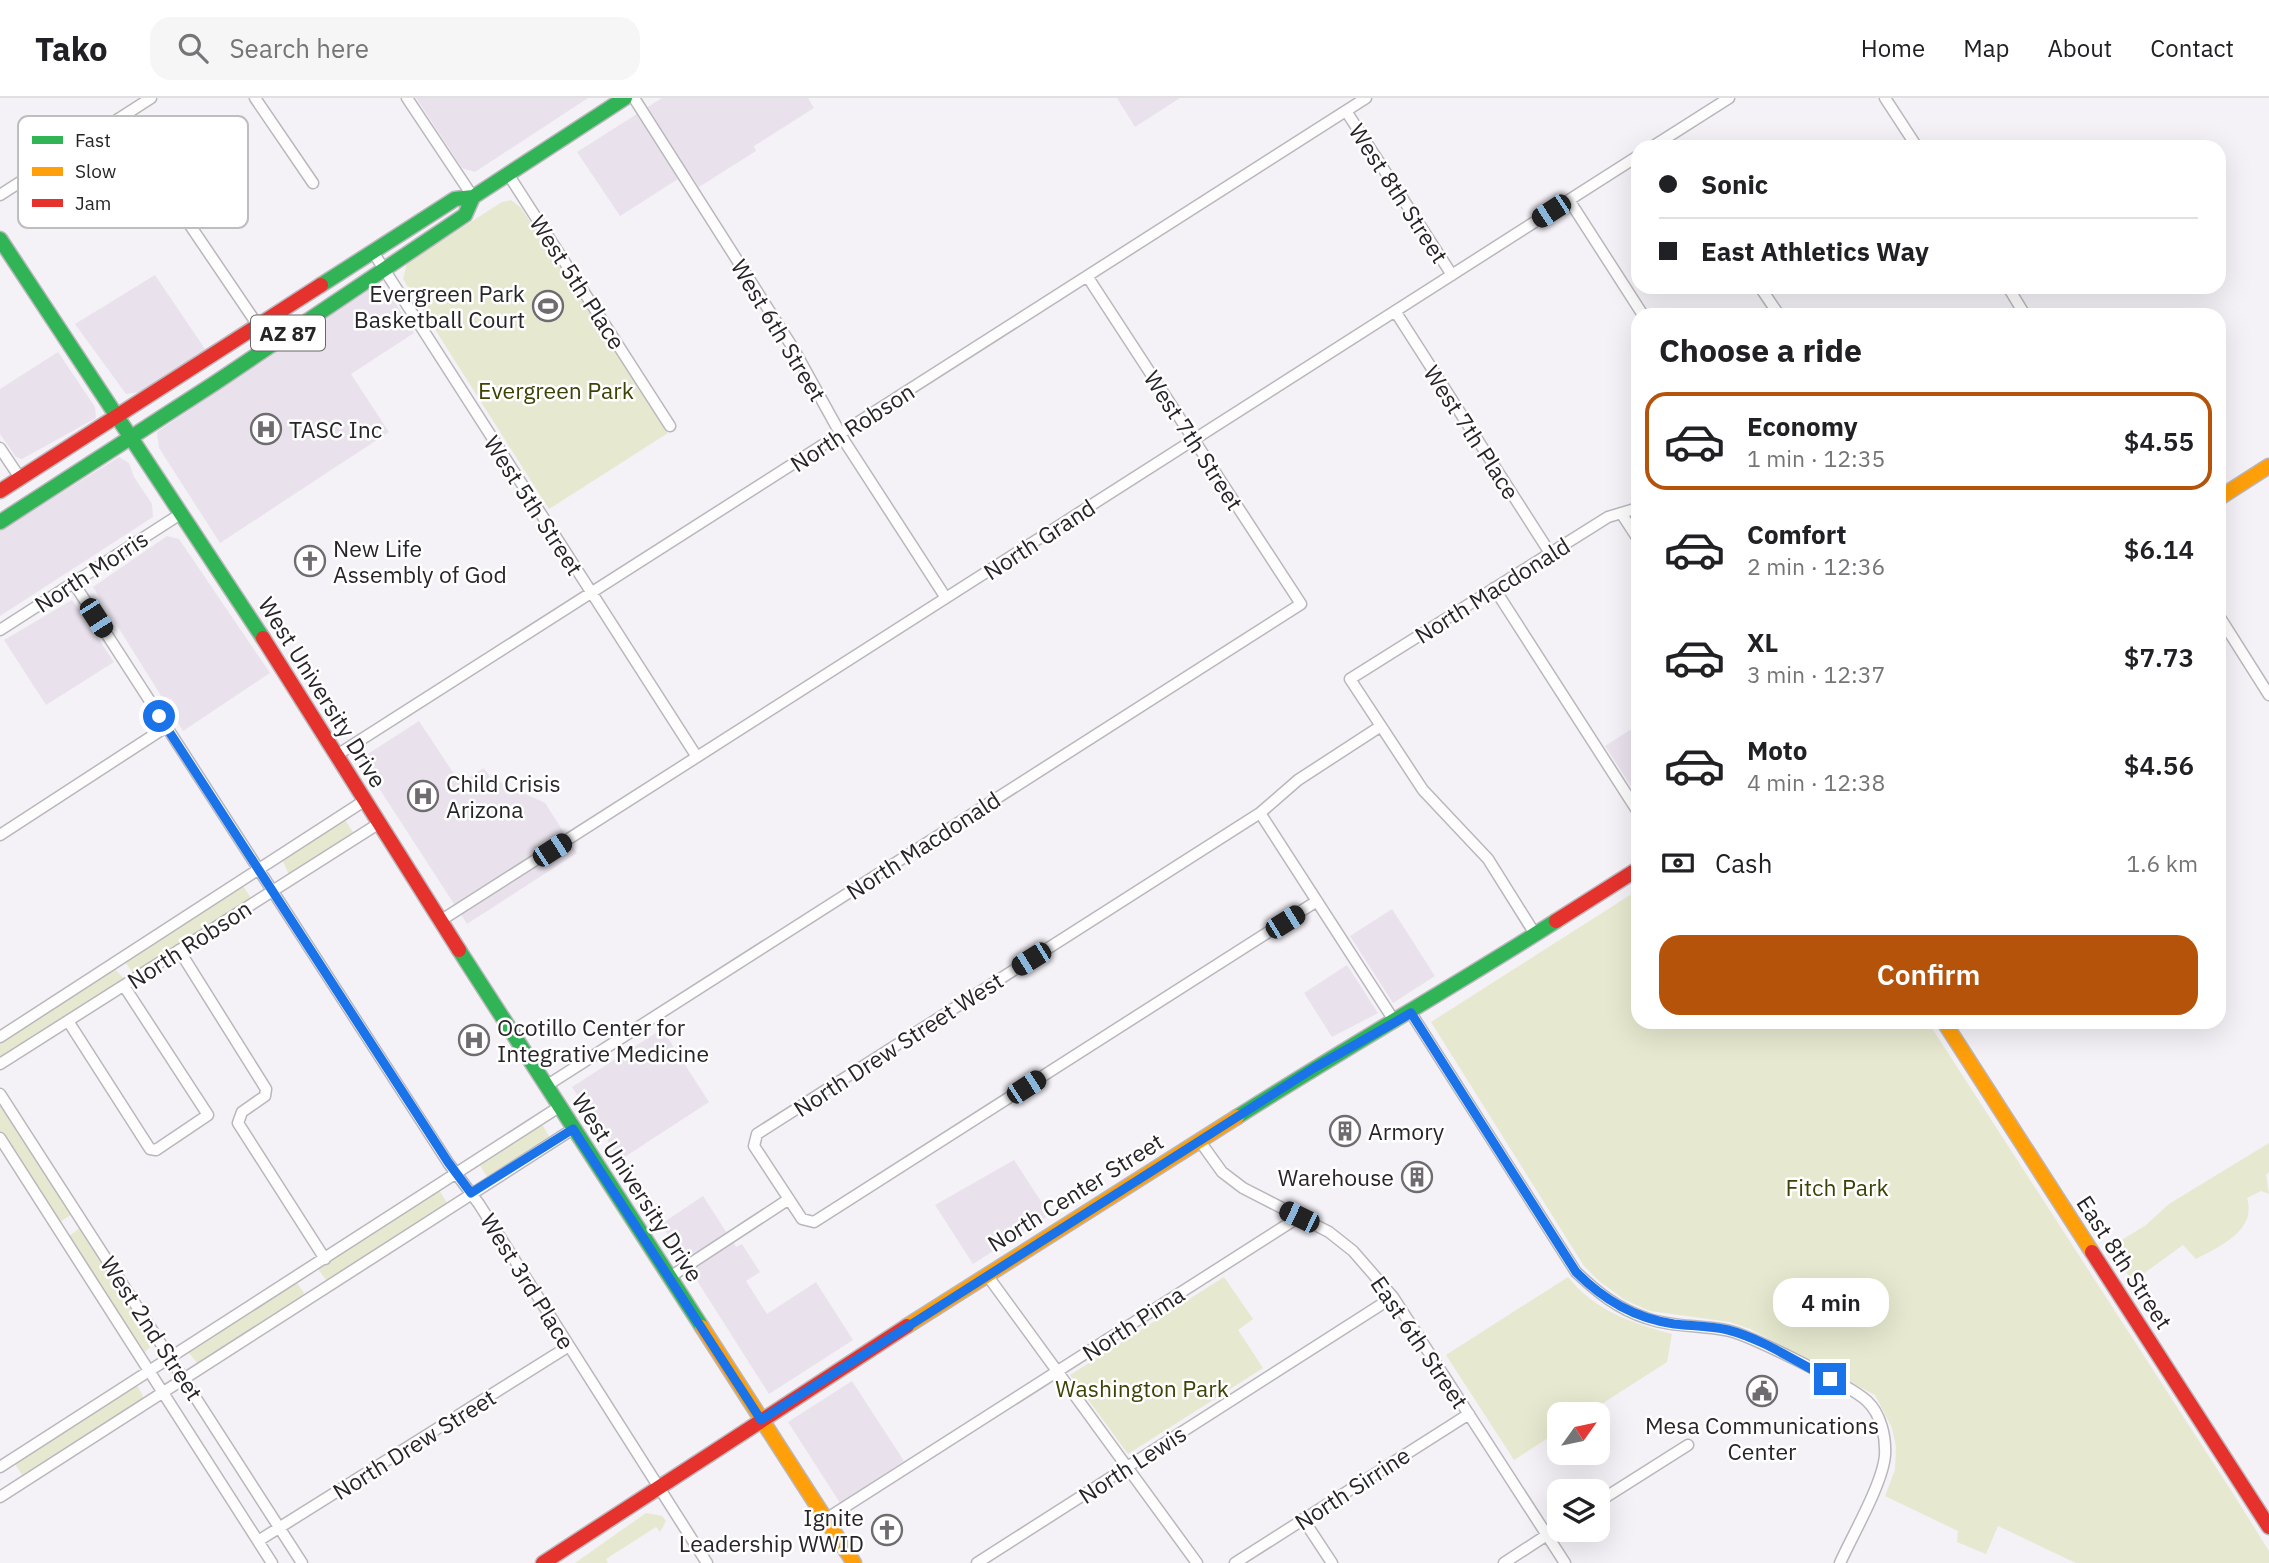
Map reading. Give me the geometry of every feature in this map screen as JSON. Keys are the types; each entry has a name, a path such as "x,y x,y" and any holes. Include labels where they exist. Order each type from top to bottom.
{"main road":[{"name":"AZ 87","path":"0,491 455,199 473,197 625,98"},
{"name":"AZ 87","path":"0,522 465,215 473,197"},
{"name":"West University Drive","path":"0,239 182,513 573,1129 854,1563"},
{"path":"2226,494 2269,467"},
{"name":"North Center Street","path":"543,1563 1199,1140 1314,1068 1411,1013 1631,873"},
{"name":"East 8th Street","path":"1949,1029 2269,1527"}],"street":[{"path":"123,116 151,98"},
{"path":"255,98 313,183"},
{"path":"407,98 473,197"},
{"name":"West 6th Street","path":"634,98 793,348 841,434 946,598"},
{"name":"North Robson","path":"337,755 1366,98"},
{"path":"1671,140 1729,98"},
{"path":"1885,98 1912,140"},
{"name":"West 8th Street","path":"1346,111 1452,275"},
{"name":"North Grand","path":"440,921 1631,160"},
{"name":"West 5th Place","path":"509,174 670,426"},
{"path":"0,195 18,183"},
{"path":"1569,200 1638,308"},
{"path":"192,228 259,327"},
{"name":"West 5th Street","path":"373,252 697,757"},
{"name":"West 7th Street","path":"1087,276 1301,604"},
{"name":"West 7th Place","path":"1395,312 1550,553"},
{"path":"0,448 20,478"},
{"name":"North Macdonald","path":"1381,726 1350,679 1608,517 1631,510"},
{"name":"North Morris","path":"0,630 182,513"},
{"path":"1621,513 1631,528"},
{"name":"West 3rd Place","path":"74,582 471,1193 707,1563"},
{"path":"1494,588 1631,801"},
{"name":"North Macdonald","path":"546,1086 1301,604"},
{"path":"2226,627 2269,695"},
{"path":"1381,726 1423,790 1488,859 1535,934"},
{"name":"North Drew Street West","path":"1317,901 814,1222 802,1219 754,1146 757,1134 1260,813 1298,780 1381,726"},
{"path":"0,835 166,727"},
{"name":"North Robson","path":"0,1037 364,801"},
{"path":"1260,813 1395,1022"},
{"name":"North Robson","path":"0,1064 378,824"},
{"path":"179,950 266,1088 265,1096 242,1112 238,1123 325,1259"},
{"path":"68,1021 150,1149 156,1150 208,1115 124,986"},
{"path":"1411,1013 1576,1272 1592,1288 1621,1308 1649,1320 1727,1330 1748,1337 1851,1390 1868,1402 1882,1429 1885,1458 1880,1476 1840,1563"},
{"name":"West 2nd Street","path":"0,1094 302,1563"},
{"path":"21,1483 4,1465 559,1107"},
{"path":"0,1497 573,1129"},
{"name":"West 2nd Street","path":"0,1138 272,1563"},
{"name":"East 6th Street","path":"1199,1140 1222,1172 1232,1180 1329,1232 1353,1251 1393,1297 1547,1535"},
{"path":"670,1277 789,1199"},
{"name":"North Pima","path":"826,1520 1299,1217"},
{"path":"303,1273 316,1293"},
{"path":"988,1275 1197,1563"},
{"name":"North Lewis","path":"977,1563 1393,1297"},
{"name":"North Drew Street","path":"258,1541 569,1346"},
{"name":"North Sirrine","path":"1235,1563 1469,1413"},
{"path":"1610,1494 1688,1445"},
{"path":"1303,1519 1332,1563"},
{"path":"1503,1563 1547,1535"},
{"name":"East 6th Street","path":"1552,1542 1565,1563"}],"shaded area":[{"path":"416,98 588,98 475,172 462,168"},
{"path":"662,98 808,98 814,108 754,146 756,151 699,187 689,172 620,216 577,152"},
{"path":"1117,98 1180,98 1135,127"},
{"path":"155,275 205,349 140,392 126,394 75,324"},
{"path":"373,286 387,289 414,333 351,374 389,432 220,543 159,448 157,432"},
{"path":"58,352 95,407 96,418 22,459 16,457 0,434 0,389"},
{"path":"119,457 129,463 134,477 152,504 153,517 0,616 0,531"},
{"path":"167,536 179,539 270,673 183,731 93,587"},
{"path":"72,600 114,662 46,705 4,640"},
{"path":"419,721 460,783 484,768 491,778 545,803 577,853 467,924 360,759"},
{"path":"1631,729 1631,786 1605,746"},
{"path":"1392,909 1435,976 1393,1003 1350,936"},
{"path":"1347,965 1378,1013 1332,1037 1304,993"},
{"path":"662,1029 709,1102 620,1160 572,1087"},
{"path":"1014,1160 1050,1215 973,1264 935,1205"},
{"path":"703,1196 736,1247 742,1244 760,1272 746,1281 767,1314 816,1282 853,1340 769,1394 661,1224"},
{"path":"852,1381 904,1461 840,1503 788,1422"}],"green space":[{"name":"Evergreen Park","path":"511,200 521,208 668,433 549,509 403,279 407,263 502,202"},
{"path":"345,820 353,832 289,875 282,859"},
{"path":"243,886 251,898 249,901 136,973 132,972 126,963 128,959"},
{"name":"Fitch Park","path":"1631,894 1631,1029 1933,1029 2232,1492 2269,1551 2269,1563 2076,1563 1998,1526 1986,1554 1957,1542 1958,1531 1885,1496 1895,1470 1896,1447 1892,1428 1875,1395 1750,1329 1730,1322 1650,1311 1625,1300 1599,1281 1584,1266 1431,1022"},
{"path":"114,968 124,979 0,1060 0,1042"},
{"path":"0,1101 72,1214 60,1222 0,1131"},
{"path":"542,1124 550,1138 488,1178 479,1164"},
{"path":"2269,1143 2269,1172 2266,1175 2269,1194 2261,1191 2247,1198 2247,1219 2235,1236 2196,1259 2183,1245 2132,1282 2112,1246 2146,1225 2169,1204"},
{"path":"439,1190 447,1203 444,1206 327,1281 318,1269 319,1266"},
{"path":"81,1227 155,1342 145,1352 68,1237"},
{"name":"Washington Park","path":"1224,1277 1253,1319 1238,1330 1263,1368 1128,1454 1070,1375"},
{"path":"1568,1277 1602,1307 1629,1320 1672,1334 1667,1362 1605,1402 1547,1402 1547,1439 1514,1460 1446,1355"},
{"path":"297,1283 304,1293 302,1296 197,1363 189,1353 191,1349"},
{"path":"133,1387 138,1387 143,1396 142,1400 22,1475 15,1464 17,1461"},
{"path":"646,1513 662,1516 666,1521 660,1532 656,1527 606,1559 608,1563 575,1563"}],"traffic: fast":[{"path":"321,285 455,199 473,197 625,98"},
{"path":"0,522 215,383 465,215 473,197"},
{"path":"0,239 263,638"},
{"path":"1237,1117 1556,921"},
{"path":"459,950 702,1327"}],"traffic: slow":[{"path":"2226,494 2269,466"},
{"path":"1949,1029 2092,1252"},
{"path":"907,1326 1237,1117"},
{"path":"702,1327 854,1563"}],"traffic: jam":[{"path":"0,491 321,285"},
{"path":"263,638 459,950"},
{"path":"1556,921 1631,873"},
{"path":"2092,1252 2269,1527"},
{"path":"543,1563 907,1326"}],"place":[{"name":"Evergreen Park Basketball Court","path":"548,306"},
{"name":"TASC Inc","path":"266,429"},
{"name":"New Life Assembly of God","path":"310,561"},
{"name":"Child Crisis Arizona","path":"423,796"},
{"name":"Ocotillo Center for Integrative Medicine","path":"474,1040"},
{"name":"Armory","path":"1345,1131"},
{"name":"Warehouse","path":"1417,1177"},
{"name":"Mesa Communications Center","path":"1762,1391"},
{"name":"Ignite Leadership WWID","path":"887,1530"}],"route":[{"path":"159,716 448,1162 471,1193 573,1129 761,1420 1314,1068 1411,1013 1576,1272 1592,1288 1621,1308 1649,1320 1727,1330 1748,1337 1830,1379"}]}
